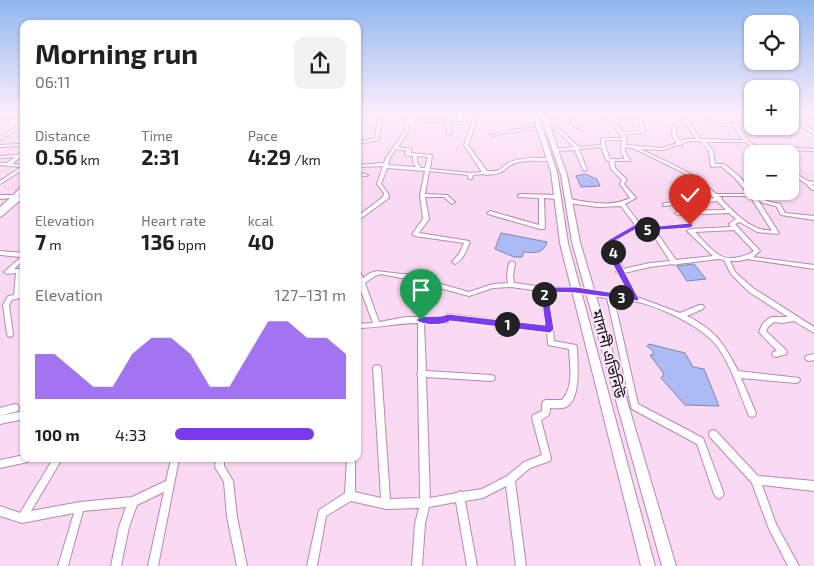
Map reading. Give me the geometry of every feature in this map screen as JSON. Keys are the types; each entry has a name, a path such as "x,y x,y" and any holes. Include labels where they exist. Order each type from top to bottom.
{"main road":[{"name":"মাদানী এভিনিউ","path":"544,139 564,175 576,242 669,566"},
{"name":"মাদানী এভিনিউ","path":"547,139 552,155 564,243 648,566"},
{"path":"576,290 591,294"}],"street":[{"path":"361,142 375,139"},
{"path":"361,215 386,198 386,193 379,184 385,165 400,139"},
{"path":"468,139 466,145 486,174"},
{"path":"567,139 577,148 585,170"},
{"path":"603,139 602,146 608,160 628,160 623,152 623,139"},
{"path":"677,139 680,144"},
{"path":"623,146 663,149 688,140 746,141 753,145"},
{"path":"701,141 711,151 713,166 722,165 744,185"},
{"path":"0,146 19,145"},
{"path":"361,166 385,165 471,176 499,172 504,166 514,162 577,148 602,146"},
{"path":"634,147 682,170 718,197 739,220 758,231 776,233 756,200"},
{"path":"395,148 409,150 407,154 430,156 422,195 426,219 414,234 467,242 462,255 455,262"},
{"path":"799,149 814,150"},
{"path":"8,165 20,154"},
{"path":"415,155 415,162 419,169"},
{"path":"0,157 17,156"},
{"path":"569,201 598,205 622,204 633,198 622,184 625,180 613,168 611,160"},
{"path":"0,164 20,166"},
{"path":"0,183 20,169"},
{"path":"361,174 366,175"},
{"path":"799,177 814,189"},
{"path":"807,182 814,183"},
{"path":"0,210 20,192"},
{"path":"0,197 20,195"},
{"path":"422,195 445,196 452,202"},
{"path":"665,204 744,195"},
{"path":"520,196 558,197"},
{"path":"490,213 542,228 541,196"},
{"path":"0,215 20,198"},
{"path":"762,200 778,205 783,214 814,218"},
{"path":"622,204 638,225 646,229 690,225 678,213 732,211"},
{"path":"13,205 20,206"},
{"path":"739,220 732,224 757,251 750,258"},
{"path":"635,299 620,272 612,252 612,240 638,225"},
{"path":"651,228 676,263"},
{"path":"718,257 690,231 736,228"},
{"path":"0,253 20,256"},
{"path":"620,272 650,265 718,257 726,259 750,258 814,267"},
{"path":"4,273 20,259"},
{"path":"726,259 733,273 752,290 814,330"},
{"path":"510,285 512,263"},
{"path":"377,325 361,283 368,276 383,272 399,276 428,276 427,282 469,294 493,286 510,285 576,290"},
{"path":"4,273 20,273"},
{"path":"312,566 322,513 350,496 386,504 425,503 483,493 510,479 527,466 547,458 536,418 546,413 546,404 564,404 569,399 574,380 573,347 551,343 543,289"},
{"path":"591,294 635,299 682,315 715,338 735,374 752,413"},
{"path":"10,334 6,305 10,298 20,296"},
{"path":"610,296 635,406 700,441 719,494"},
{"path":"682,315 701,307"},
{"path":"361,326 406,320 446,320 448,317 550,329"},
{"path":"776,354 783,352 762,332 766,328 765,325 773,319 795,318"},
{"path":"417,566 420,524 425,503 421,320"},
{"path":"377,368 386,504"},
{"path":"421,374 492,378"},
{"path":"735,374 796,380"},
{"path":"0,412 15,408"},
{"path":"0,420 20,416"},
{"path":"713,434 756,480 772,526 794,566"},
{"path":"0,464 20,460"},
{"path":"22,518 56,462"},
{"path":"153,566 174,462"},
{"path":"220,462 219,467 228,481 232,517 242,566"},
{"path":"350,496 351,462"},
{"path":"510,479 521,566"},
{"path":"756,480 814,486"},
{"path":"0,511 22,518 80,507 134,502 170,484"},
{"path":"460,496 472,566"},
{"path":"116,566 124,527 134,502"},
{"path":"63,566 80,507"}],"water":[{"path":"585,174 597,179 600,186 581,187 576,176"},
{"path":"501,233 547,242 541,251 524,252 522,257 514,257 495,249"},
{"path":"694,264 706,279 687,281 677,266"},
{"path":"649,344 685,353 693,367 704,369 719,406 685,405 661,378 664,374 650,355 653,355 653,351 647,346"}],"route":[{"path":"421,320 446,320 448,317 550,329 543,289 576,290 591,294 635,299 615,261 612,252 612,240 638,225 646,229 690,225"}]}
